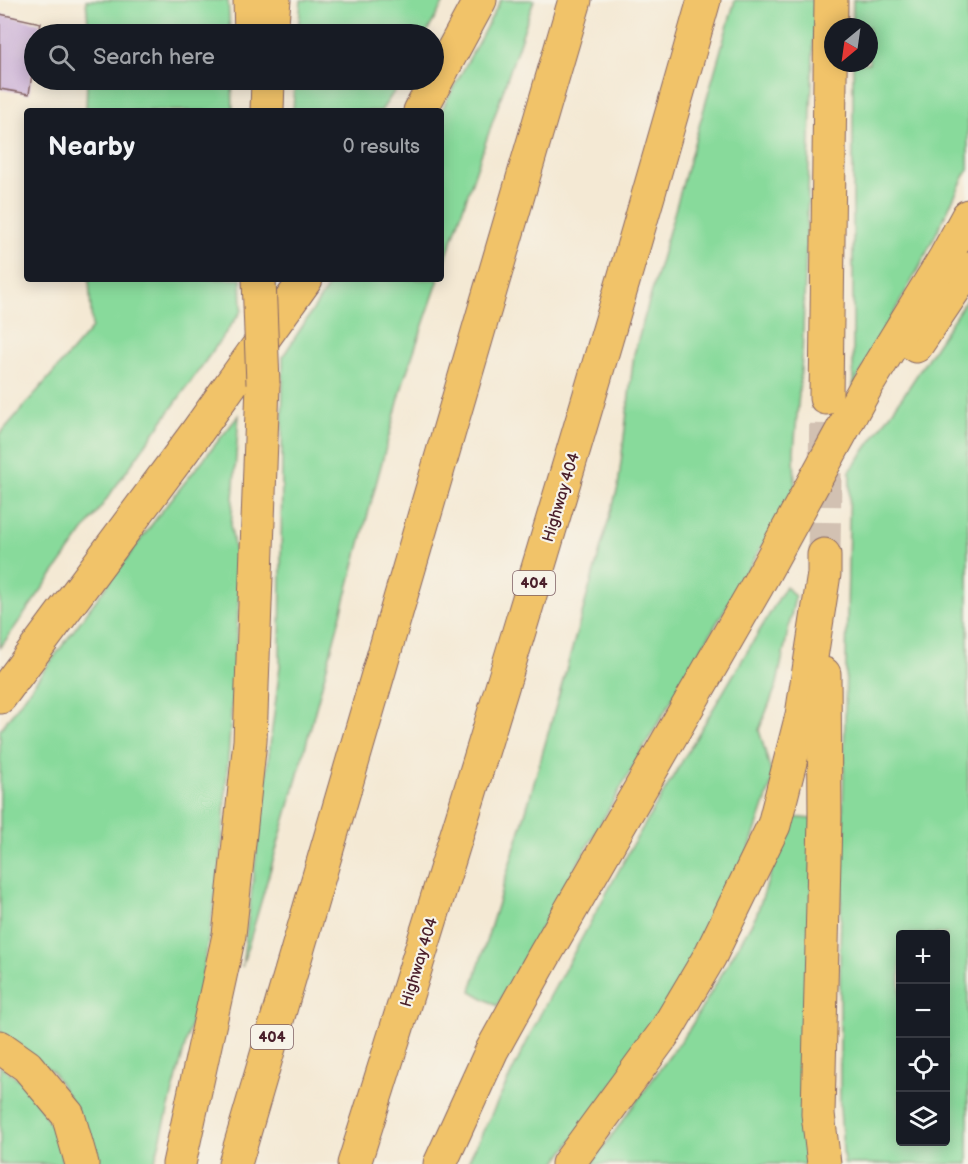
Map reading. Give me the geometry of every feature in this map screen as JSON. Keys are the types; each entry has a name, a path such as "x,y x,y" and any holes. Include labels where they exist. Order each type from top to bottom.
{"highway":[{"path":"250,0 251,24"},
{"path":"272,24 274,0"},
{"path":"444,67 480,0"},
{"name":"404","path":"235,1164 575,0"},
{"name":"Highway 404","path":"354,1164 489,733 704,0"},
{"path":"826,398 831,0"},
{"path":"253,90 254,108"},
{"path":"267,108 268,90"},
{"path":"422,108 431,90"},
{"path":"440,1164 497,1040 757,586 867,385 945,258 968,216"},
{"path":"757,586 867,417 968,269"},
{"path":"179,1164 229,935 250,741 263,384 259,282"},
{"path":"0,697 194,436 304,282"},
{"path":"568,1164 665,1032 710,956 774,825 802,715 824,564 825,817 818,1114 824,1164"},
{"path":"0,1047 27,1066 68,1116 82,1164"}],"green space":[{"path":"86,0 228,0 229,24 88,24"},
{"path":"301,0 445,0 432,24 299,24"},
{"path":"501,0 534,0 444,264 444,108"},
{"path":"735,0 815,0 802,358 794,451 795,490 644,747 497,1006 471,991 526,811 618,487 634,354"},
{"path":"853,0 968,0 968,169 921,264 853,387 853,72 878,72 878,18 853,18"},
{"path":"87,90 232,90 233,108 86,108"},
{"path":"294,90 395,90 383,108 293,108"},
{"path":"89,282 241,282 242,310 0,648 0,434 92,328"},
{"path":"331,282 438,282 404,380 297,778 242,967 280,666 283,356"},
{"path":"968,297 968,1164 844,1164 840,1108 840,955 850,471"},
{"path":"239,415 231,527 240,586 221,860 201,985 154,1164 94,1164 88,1130 53,1072 11,1041 0,1036 0,730 161,512"},
{"path":"786,586 795,597 777,684 759,730 773,779 738,882 668,1008 555,1164 467,1164 542,1011 636,839"},
{"path":"790,817 812,819 811,1164 591,1164 690,1028 756,916"},
{"path":"0,1066 26,1084 60,1140 62,1164 0,1164"}],"building":[{"path":"0,14 41,23 24,24 24,90 30,90 29,94 0,89"}],"tunnel":[{"path":"824,555 826,398"}]}
